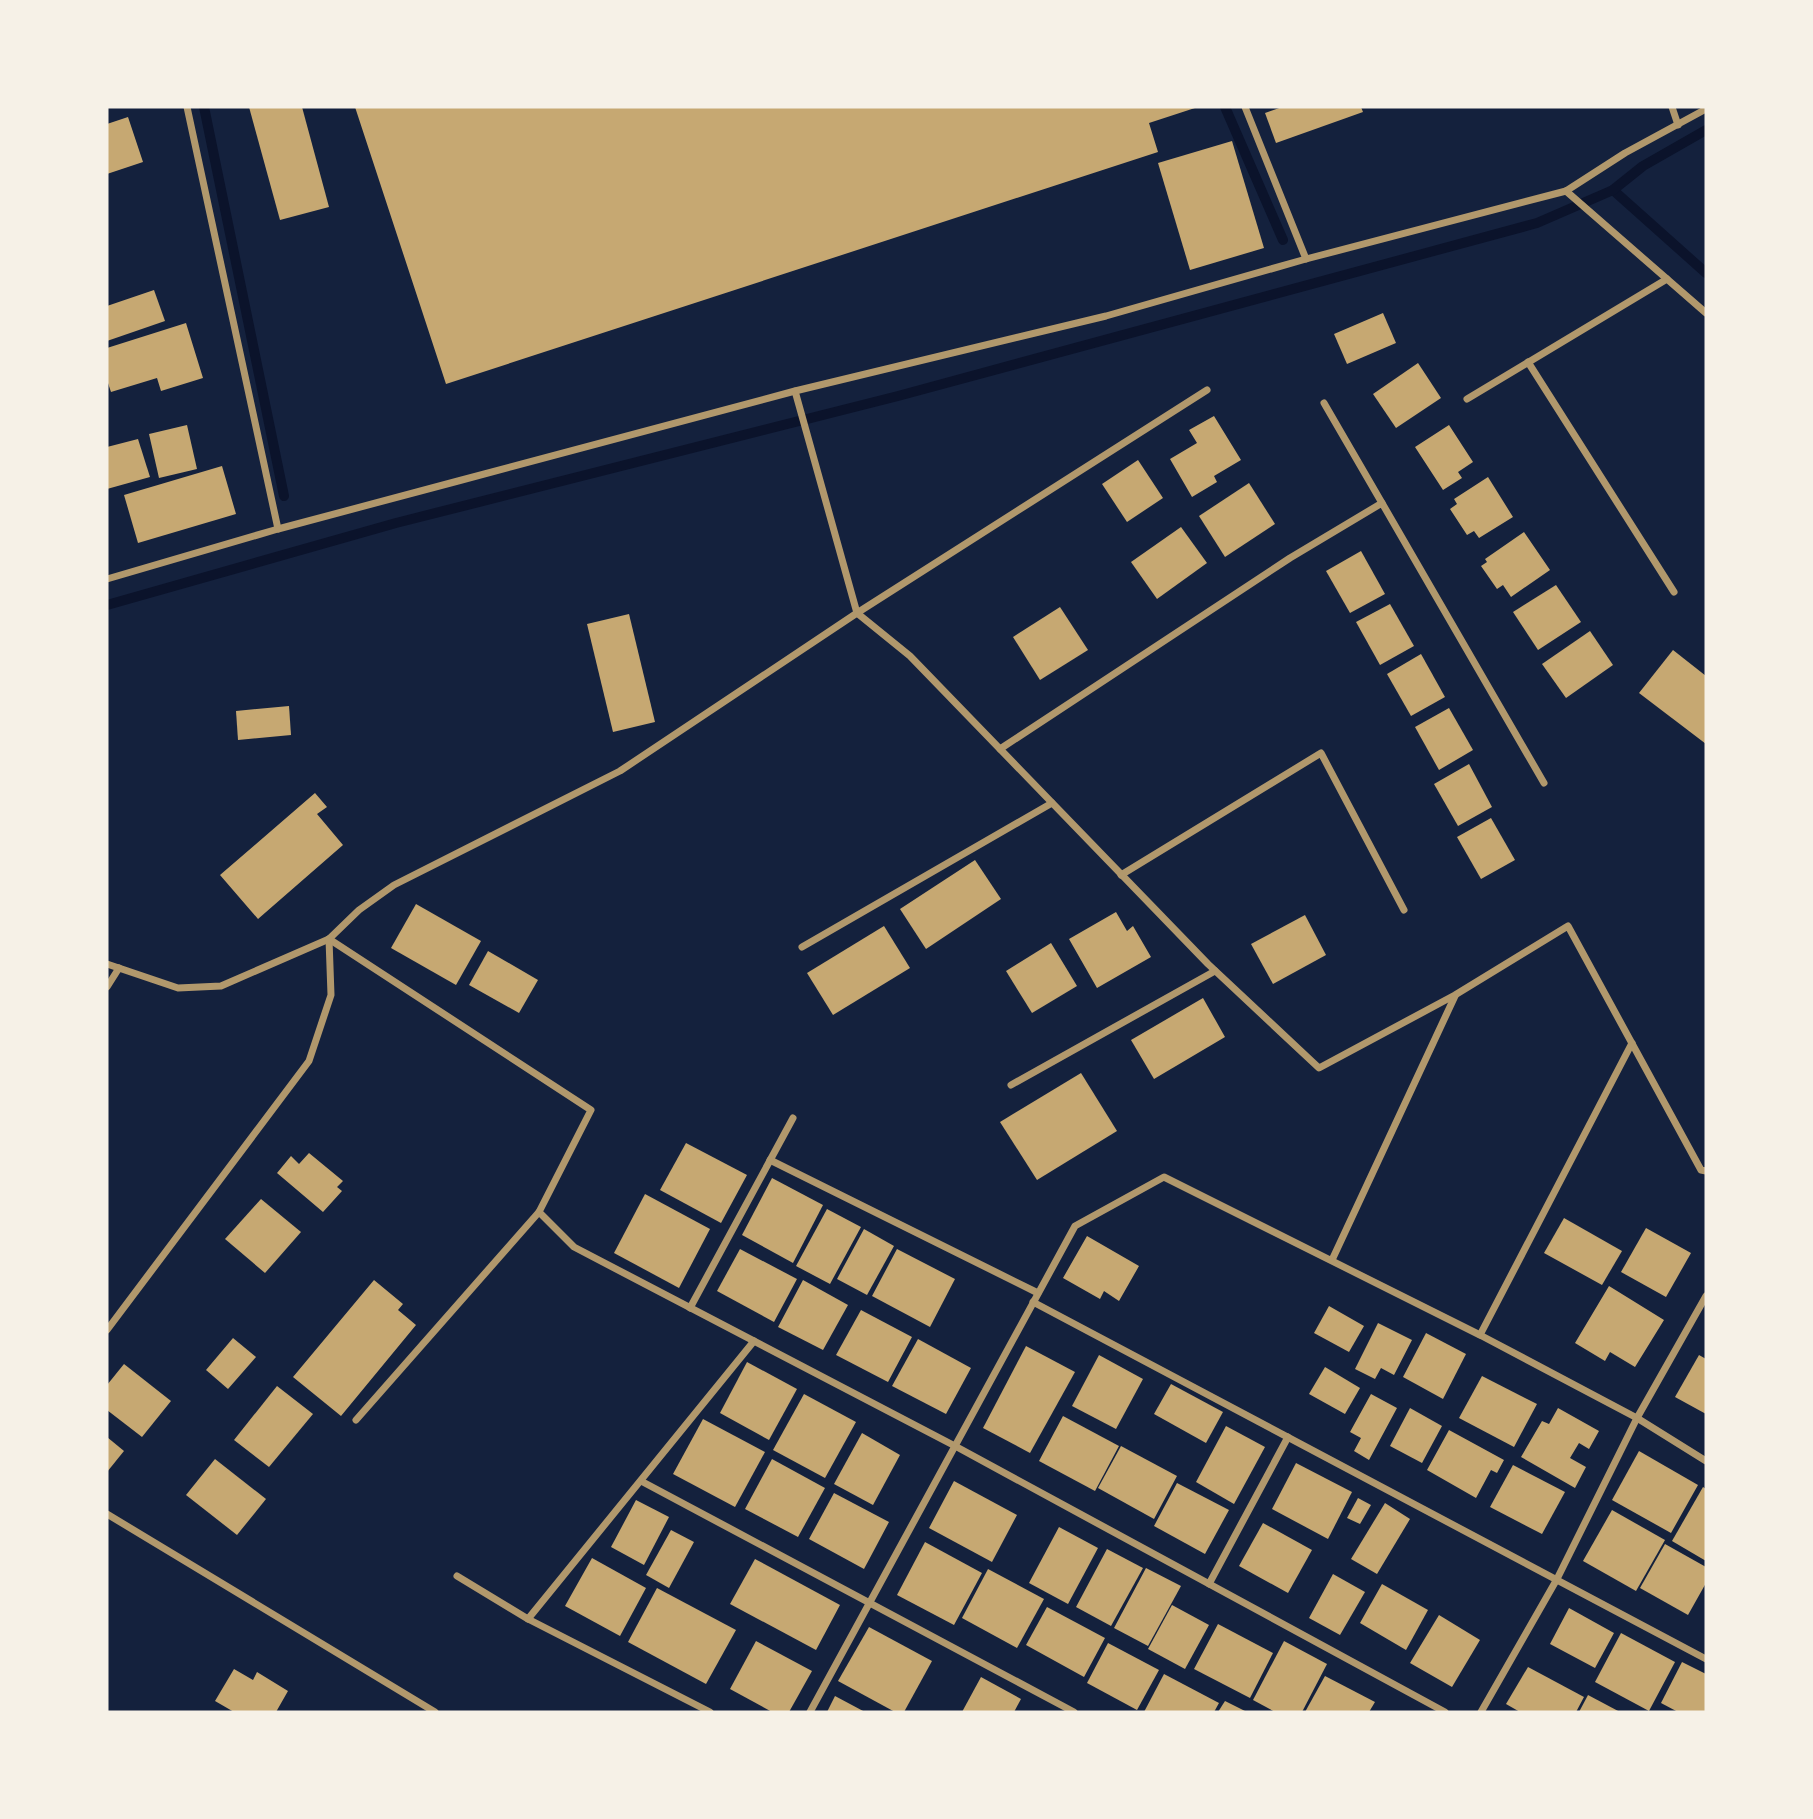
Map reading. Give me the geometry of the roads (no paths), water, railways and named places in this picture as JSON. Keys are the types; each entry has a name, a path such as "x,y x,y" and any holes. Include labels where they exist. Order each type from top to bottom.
{"street":[{"path":"187,107 278,529"},
{"path":"1245,107 1306,259"},
{"path":"1672,107 1678,125"},
{"path":"107,579 278,529 795,391 1106,316 1306,259 1567,192 1625,153 1706,109"},
{"path":"1567,192 1706,313"},
{"path":"1467,399 1667,279"},
{"path":"1528,362 1674,592"},
{"path":"107,964 178,988 221,986 329,939 359,910 394,885 620,771 857,613 1208,390"},
{"path":"795,391 857,613 910,656 1215,971 1319,1068 1455,995 1568,926 1701,1170 1706,1171"},
{"path":"1324,403 1544,783"},
{"path":"1000,749 1278,566 1382,503"},
{"path":"1121,875 1321,753 1404,910"},
{"path":"802,947 1052,803"},
{"path":"329,939 591,1110 539,1212 356,1420"},
{"path":"107,1330 309,1061 331,995 329,939"},
{"path":"107,987 119,968"},
{"path":"1011,1085 1215,971"},
{"path":"1332,1260 1455,995"},
{"path":"1480,1335 1632,1043"},
{"path":"690,1308 793,1118"},
{"path":"770,1160 1038,1293"},
{"path":"810,1712 1075,1226 1164,1177 1480,1335 1637,1418 1706,1461"},
{"path":"539,1212 574,1248 955,1446 1445,1712"},
{"path":"1482,1712 1557,1579 1637,1418 1706,1296"},
{"path":"1033,1302 1706,1659"},
{"path":"528,1619 754,1341"},
{"path":"1209,1584 1289,1437"},
{"path":"641,1481 1074,1712"},
{"path":"107,1514 435,1712"},
{"path":"457,1576 528,1619 710,1712"}],"waterway":[{"path":"204,107 284,496"},
{"path":"1225,107 1283,240"},
{"path":"107,605 396,523 898,396 1537,223 1613,190 1643,166 1706,130"},
{"path":"1613,190 1706,273"}]}
